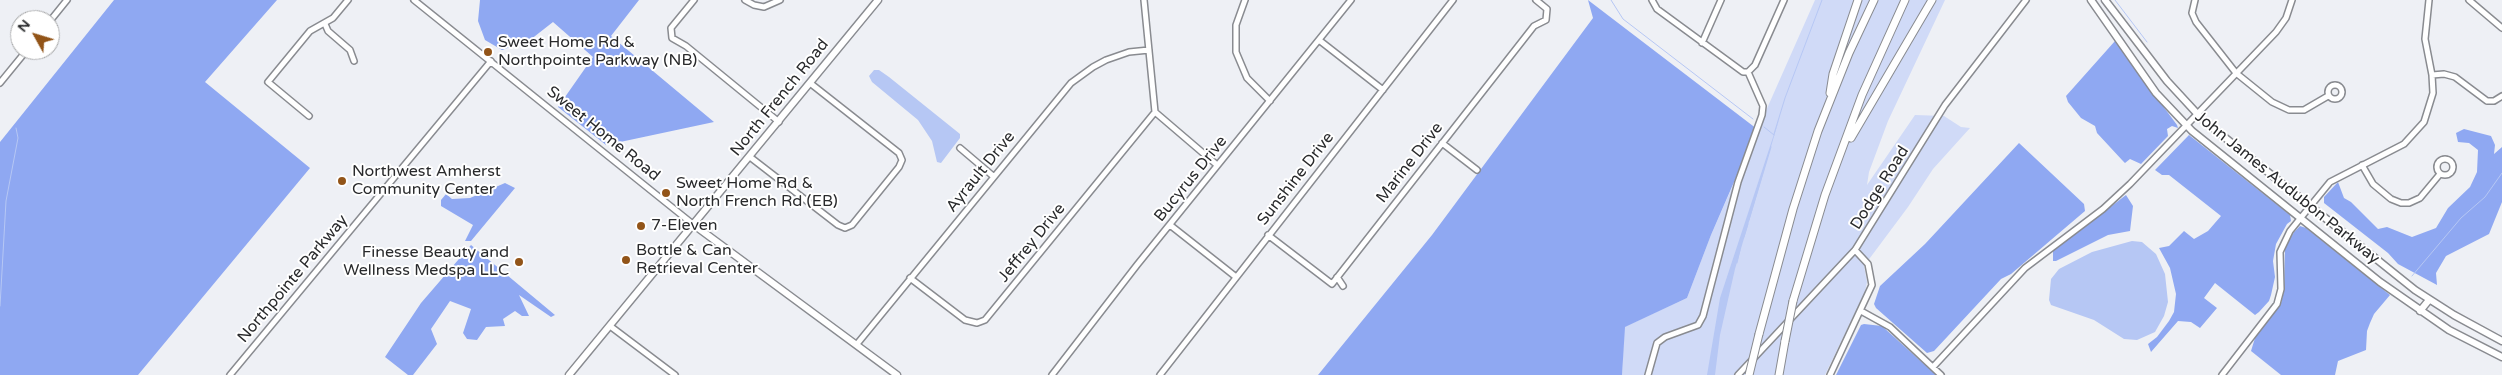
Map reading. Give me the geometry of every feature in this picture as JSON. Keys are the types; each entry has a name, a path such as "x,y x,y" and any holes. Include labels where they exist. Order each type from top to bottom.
{"highway":[{"path":"1828,105 1833,74 1858,0"},
{"path":"1750,375 1759,334 1793,209 1828,105 1874,0"},
{"path":"1779,375 1793,302 1825,195 1862,95 1905,0"},
{"path":"1842,153 1932,0"}],"main road":[{"name":"North French Road","path":"569,375 878,0"},
{"name":"John James Audubon Parkway","path":"2091,0 2156,93 2186,125 2300,218 2420,311 2473,344 2502,357"},
{"name":"John James Audubon Parkway","path":"2105,0 2167,81 2197,114 2429,300 2502,341"},
{"name":"Sweet Home Road","path":"694,225 897,375"},
{"path":"2420,311 2429,300"}],"street":[{"path":"59,10 67,0"},
{"path":"309,116 268,82 310,31 333,18 348,0"},
{"name":"Sweet Home Road","path":"414,0 694,225"},
{"path":"694,0 671,28 672,38 686,46 779,122"},
{"path":"745,0 754,5 764,7 780,0"},
{"path":"1144,0 1155,112 1218,165"},
{"path":"1245,0 1236,25 1236,52 1247,78 1270,101"},
{"name":"Bucyrus Drive","path":"1052,375 1218,165 1352,0"},
{"name":"Sunshine Drive","path":"1160,375 1453,0"},
{"name":"Marine Drive","path":"1337,277 1534,26 1546,20 1547,9 1536,0"},
{"path":"1652,0 1657,9 1738,71 1748,72"},
{"path":"1702,43 1721,0"},
{"path":"1748,72 1755,65 1784,0"},
{"name":"Dodge Road","path":"1738,375 1855,250 1945,105 2026,0"},
{"path":"2195,0 2191,9 2193,18 2236,73 2272,102 2289,110 2310,108 2328,96"},
{"path":"1933,367 2025,268 2118,196 2284,23 2292,0"},
{"path":"2222,375 2277,304 2281,289 2280,252 2286,237 2300,218 2330,182 2404,144 2419,129 2432,100 2432,75 2425,39 2429,0"},
{"path":"2469,0 2502,28"},
{"path":"324,24 328,31 350,50 354,61"},
{"path":"1319,40 1382,90"},
{"name":"Ayrault Drive","path":"857,344 1062,92 1082,74 1115,56 1149,50"},
{"path":"0,83 19,60"},
{"name":"Northpointe Parkway","path":"230,375 491,62"},
{"path":"1648,375 1657,343 1665,337 1698,325 1703,316 1738,182 1762,115 1763,106 1748,72"},
{"path":"2432,75 2444,74 2455,77 2487,101 2494,101 2502,96"},
{"path":"750,157 841,227 852,225 870,204 899,167 901,156 810,84"},
{"name":"Jeffrey Drive","path":"910,278 965,320 978,323 985,320 1155,112"},
{"path":"1442,143 1476,170"},
{"path":"960,148 993,176"},
{"path":"2362,165 2373,184 2391,199 2401,203 2409,203 2420,198 2440,174"},
{"path":"1170,225 1236,277"},
{"path":"1268,235 1332,284 1337,277 1343,286"},
{"path":"1830,375 1870,292 1872,279 1867,262 1855,250"},
{"path":"1861,311 1890,327 1942,375"},
{"path":"610,326 675,375"}],"shaded area":[{"path":"114,0 277,0 205,82 310,168 138,375 0,375 0,142"},
{"path":"480,0 639,0 611,36 714,122 606,145 558,107 593,57 553,22 530,40 502,50 485,40 478,21"},
{"path":"1588,0 1757,129 1711,235 1687,298 1625,327 1622,375 1318,375 1432,235 1593,18"},
{"path":"1815,0 1945,0 1888,121 1869,172 1867,185 1915,115 1944,116 1961,127 1970,128 1933,169 1908,207 1864,266 1867,282 1865,292 1825,375 1622,375 1624,327 1687,298 1711,235"},
{"path":"2115,41 2178,128 2172,126 2167,129 2168,136 2141,164 2130,159 2125,163 2097,133 2095,126 2081,118 2068,102 2066,96"},
{"path":"874,70 879,70 889,77 960,134 960,138 941,163 937,162 932,141 918,120 872,82 869,76"},
{"path":"1780,116 1735,269 1720,335 1715,375 1707,375 1720,298"},
{"path":"2464,129 2491,136 2495,145 2494,154 2502,147 2502,202 2489,234 2446,256 2436,273 2437,285 2398,264 2388,253 2324,203 2324,197 2338,182 2344,198 2351,202 2378,229 2387,227 2412,237 2436,228 2448,208 2470,187 2477,172 2478,150 2469,143 2458,142 2456,133"},
{"path":"2189,135 2290,215 2291,221 2287,224 2276,244 2273,261 2275,277 2271,295 2269,301 2259,312 2255,315 2215,283 2204,298 2217,308 2200,328 2191,322 2178,321 2151,352 2148,344 2157,337 2169,321 2174,312 2176,294 2170,268 2159,248 2169,246 2184,231 2194,239 2208,231 2221,216 2169,175 2162,175 2155,170"},
{"path":"2019,143 2084,204 2085,211 2011,274 2001,279 1934,351 1927,353 1876,308 1874,304 1880,286 1925,244"},
{"path":"505,183 515,188 471,241 465,241 473,225 441,206 441,200 446,194 452,199 470,198"},
{"path":"2126,195 2133,206 2130,231 2108,235 2053,261 2053,251"},
{"path":"2300,226 2306,228 2390,295 2374,314 2370,323 2367,331 2366,350 2338,361 2335,375 2281,375 2251,351 2255,338 2281,303 2284,291 2285,248 2294,232"},
{"path":"2132,241 2142,242 2156,254 2165,274 2168,302 2164,316 2155,332 2137,340 2124,339 2094,320 2051,305 2049,300 2051,279 2059,269 2092,252"},
{"path":"471,245 555,315 551,317 519,295 529,316 522,316 515,311 503,319 505,326 486,327 477,340 467,339 463,333 471,309 450,301 431,329 437,344 413,375 408,375 385,357 421,303"},
{"path":"1861,325 1882,326 1936,375 1836,375"}],"waterway":[{"path":"1611,0 1623,19 1753,119"},
{"path":"1774,134 1785,98 1822,0"},
{"path":"2115,0 2147,42"},
{"path":"1764,127 1774,135"},
{"path":"0,306 6,201 18,138 16,128"},
{"path":"1749,220 1771,147"},
{"path":"2412,276 2461,218 2485,197 2502,173"},
{"path":"1744,237 1748,224"},
{"path":"1737,263 1740,250"}],"place":[{"name":"Sweet Home Rd & Northpointe Parkway (NB)","path":"488,52"},
{"name":"Northwest Amherst Community Center","path":"342,181"},
{"name":"Sweet Home Rd & North French Rd (EB)","path":"666,193"},
{"name":"7-Eleven","path":"641,226"},
{"name":"Bottle & Can Retrieval Center","path":"626,260"},
{"name":"Finesse Beauty and Wellness Medspa LLC","path":"519,262"}]}
